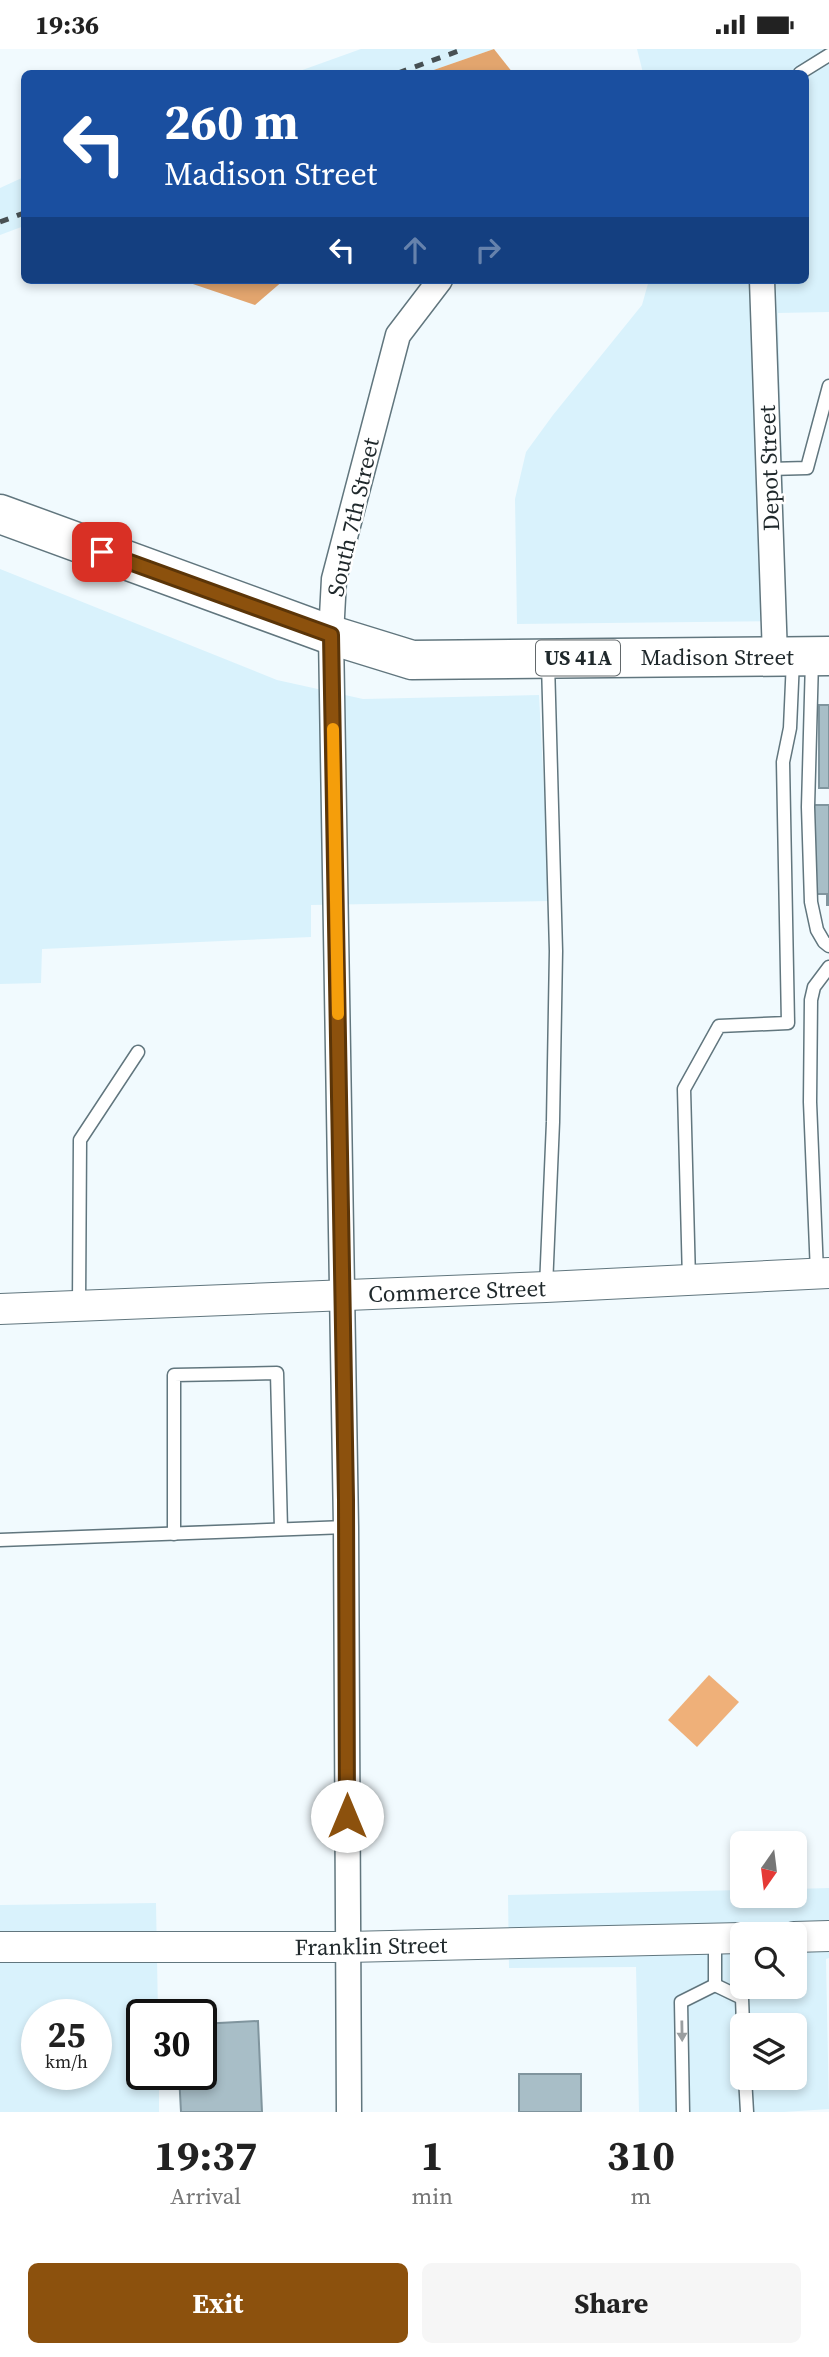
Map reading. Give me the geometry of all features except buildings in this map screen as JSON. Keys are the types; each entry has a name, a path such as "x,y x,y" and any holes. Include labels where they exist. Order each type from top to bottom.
{"main road":[{"name":"Madison Street","path":"0,514 331,635 412,660 802,656"}],"street":[{"name":"South 7th Street","path":"349,2112 346,1527 331,635 334,579 398,335 437,284"},
{"name":"Depot Street","path":"762,284 775,627 802,656"},
{"name":"Commerce Street","path":"0,1308 343,1296 823,1273"},
{"path":"807,1937 829,1936"},
{"name":"Franklin Street","path":"0,1947 347,1947 728,1938"}],"lane":[{"path":"805,70 829,55"},
{"path":"769,469 807,468 829,386"},
{"path":"802,656 811,902 817,930 829,946"},
{"path":"689,1280 684,1089 719,1026 788,1023 783,762 802,656"},
{"path":"546,1287 556,951 548,659"},
{"path":"823,1273 810,1102 811,1000 814,987 829,967"},
{"path":"79,1305 80,1140 138,1052"},
{"path":"174,1534 174,1375 277,1373 281,1529"},
{"path":"0,1540 346,1527"},
{"path":"683,2112 681,2001 715,1985 728,1938"},
{"path":"715,1985 741,1999 742,2013"},
{"path":"746,2090 747,2112"}],"shaded area":[{"path":"361,49 494,49 434,70 302,70"},
{"path":"494,49 511,70 434,70"},
{"path":"637,49 829,49 829,312 778,313 786,621 517,624 515,499 526,452 642,305 648,284 809,284 809,70 642,70"},
{"path":"21,178 21,227 0,235 0,188"},
{"path":"193,284 279,284 255,305"},
{"path":"0,569 277,680 363,699 539,695 550,901 311,905 311,937 42,949 41,983 0,984"},
{"path":"709,1675 739,1702 697,1747 668,1720"},
{"path":"829,1888 829,1958 826,1959 829,2109 784,2112 639,2112 636,1967 509,1968 508,1895 730,1890 730,1908 807,1908 807,1889"},
{"path":"156,1903 158,1999 126,1999 126,2090 159,2090 159,2112 0,2112 0,1905"}],"railway":[{"path":"406,70 464,49"},
{"path":"0,222 21,214"}],"slow traffic":[{"path":"333,729 338,1014"}],"route":[{"path":"102,552 331,635 346,1500 347,1816"}]}
